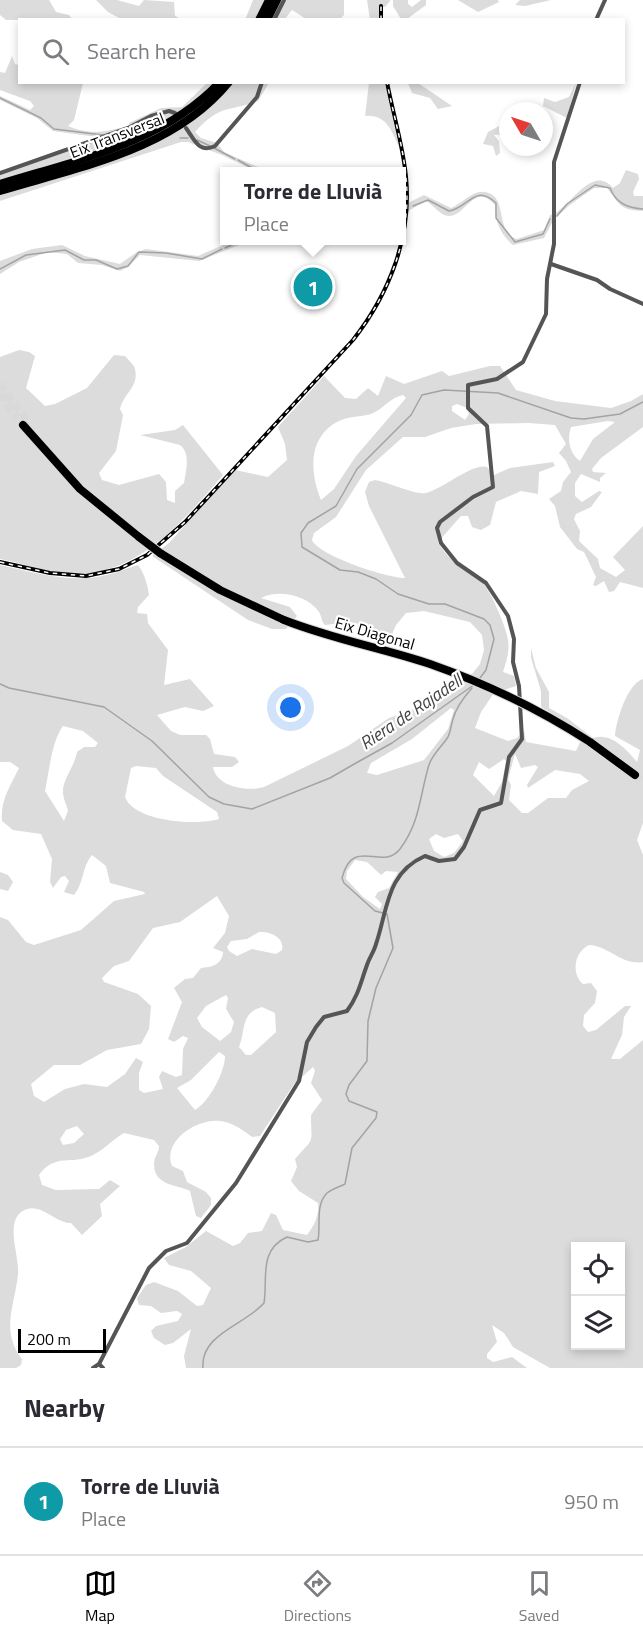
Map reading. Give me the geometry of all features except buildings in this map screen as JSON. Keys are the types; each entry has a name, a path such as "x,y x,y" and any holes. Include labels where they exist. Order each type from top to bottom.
{"highway":[{"path":"260,18 270,0"},
{"path":"268,18 278,0"},
{"name":"Eix Transversal","path":"0,182 149,135 189,111 218,84"},
{"name":"Eix Transversal","path":"0,191 152,141 194,117 227,84"},
{"name":"Eix Diagonal","path":"25,424 110,514 160,553 220,590 284,620 336,638 428,664 489,687 546,714 635,775"}],"street":[{"path":"275,18 284,0"},
{"path":"598,18 605,0"},
{"path":"186,128 196,144 205,148 213,148 257,97 261,84"},
{"path":"93,1368 99,1364 149,1268 166,1251 187,1243 236,1183 299,1081 307,1042 324,1017 347,1011 359,995 367,964 376,944 388,893 395,879 425,856 449,861 459,855 480,810 501,803 509,757 522,739 523,726 519,686 513,662 513,627 486,583 457,563 437,533 440,522 473,497 493,487 487,426 468,408 468,385 497,379 523,362 546,314 554,244 554,162 579,84"},
{"path":"0,173 129,128 151,116 169,111 175,113"},
{"path":"550,264 597,280 610,289 643,304"},
{"path":"99,1364 103,1368"}],"shaded area":[{"path":"0,0 49,0 56,12 69,15 71,18 6,20 0,15"},
{"path":"96,0 117,0 139,6 144,0 174,2 175,16 179,18 119,18 108,12"},
{"path":"253,0 344,0 344,15 341,18 304,18 292,10 286,18 246,18"},
{"path":"367,0 390,0 385,7 379,7 379,18 370,18"},
{"path":"393,0 408,0 408,4 412,7 421,0 426,0 426,5 408,18 400,18 393,6"},
{"path":"458,0 498,0 499,2 478,12"},
{"path":"520,0 551,0 525,6 515,5"},
{"path":"12,56 15,64 18,65 18,84 83,84 74,120 68,126 92,132 130,126 129,123 161,108 182,107 206,84 268,84 258,101 218,113 195,132 201,138 217,143 224,152 258,167 247,167 188,142 181,142 0,201 0,171 97,137 53,131 37,118 0,100 0,96 30,110 34,106 30,101 0,90 0,72 5,73"},
{"path":"369,84 385,84 399,147 391,130 383,121 372,116 365,116"},
{"path":"408,84 419,84 452,106 438,109 430,98 412,93"},
{"path":"576,84 567,118 553,111 553,102 544,102 544,98 555,102 569,97"},
{"path":"499,126 499,135 494,135 499,141 499,154 496,156 493,146 483,144 488,132"},
{"path":"626,170 638,174 639,179 633,192 634,196 643,196 643,211 621,206 607,188 594,188 554,219 544,238 513,245 499,227 495,205 482,197 476,198 450,216 444,215 426,201 408,211 408,203 424,195 451,208 471,195 485,192 497,200 506,229 517,239 544,230 550,215 557,212 588,184 596,181 605,182 613,188 620,183"},
{"path":"62,245 85,256 120,264 137,252 146,249 198,256 223,245 239,245 199,261 140,255 128,267 120,271 102,265 78,263 67,254 48,252 19,262 0,274 0,261 32,249"},
{"path":"19,350 35,356 26,388 45,406 55,404 87,388 114,355 125,356 134,366 136,373 134,384 120,409 123,415 116,451 99,473 102,480 119,485 159,474 166,482 167,500 175,503 175,491 184,483 186,453 180,445 140,435 175,430 183,425 223,475 177,526 160,541 142,554 122,564 101,571 68,574 0,559 0,357"},
{"path":"490,366 500,366 516,390 555,401 611,408 643,394 643,427 601,458 592,469 593,472 606,473 600,478 600,482 581,474 575,483 575,496 582,502 599,491 602,492 591,507 576,514 574,519 580,531 579,541 598,559 600,568 616,577 625,570 613,557 643,526 643,588 620,582 614,591 609,592 604,581 596,586 593,585 596,577 584,552 577,549 560,527 555,506 549,499 561,491 563,482 571,472 559,453 566,444 555,425 476,424 451,428 425,437 403,437 366,470 336,517 314,533 312,540 327,553 340,559 370,570 405,578 369,506 365,492 369,482 375,480 426,493 466,472 481,467 487,467 494,475 510,468 553,462 555,466 539,472 538,494 521,491 496,502 490,525 481,530 472,527 468,516 461,516 438,542 452,560 485,586 498,610 508,640 508,652 503,672 514,676 516,686 494,693 481,712 475,728 508,741 517,738 524,730 526,742 576,751 581,740 567,723 541,707 541,691 531,658 531,648 536,668 549,692 549,708 567,718 593,738 606,737 618,743 637,762 640,750 615,736 627,695 637,682 643,679 643,823 637,840 643,855 643,962 622,959 596,946 589,945 577,958 576,969 579,980 583,984 591,983 597,991 595,1003 584,1015 583,1026 588,1032 596,1030 625,1006 631,1006 624,1017 622,1035 611,1059 620,1059 643,1040 643,1368 550,1368 513,1347 504,1333 492,1325 497,1342 487,1354 487,1358 493,1362 512,1357 527,1368 186,1368 184,1356 191,1329 173,1343 165,1345 154,1338 151,1331 156,1326 178,1321 182,1314 177,1311 161,1313 151,1306 139,1305 137,1298 146,1285 154,1282 178,1291 197,1306 203,1305 211,1288 191,1271 169,1265 164,1258 186,1247 206,1231 233,1246 240,1243 248,1233 262,1231 271,1213 276,1215 283,1230 307,1235 316,1220 318,1203 299,1191 291,1181 297,1167 295,1159 311,1140 311,1115 322,1100 311,1083 315,1071 313,1067 294,1084 260,1136 252,1137 229,1123 211,1121 192,1127 177,1140 170,1157 172,1166 183,1171 187,1182 206,1192 211,1198 211,1205 201,1218 196,1216 190,1191 167,1183 158,1177 154,1164 159,1146 154,1140 124,1133 93,1155 78,1160 58,1161 45,1168 39,1175 42,1185 56,1190 99,1189 110,1180 120,1186 100,1204 102,1216 82,1235 71,1223 38,1209 27,1209 15,1220 14,1238 18,1274 10,1328 15,1349 22,1359 21,1365 16,1368 0,1368 0,917 8,920 26,942 34,945 81,930 114,901 145,894 110,883 106,866 92,855 74,895 64,892 69,881 65,876 61,877 53,888 50,882 52,859 41,834 13,830 2,821 4,799 19,768 10,762 0,762 0,565 48,576 85,578 102,576 138,565 149,595 138,607 137,613 147,614 148,623 168,650 164,685 190,679 214,706 203,711 185,707 157,715 171,731 180,735 206,735 210,739 214,754 235,757 239,762 232,767 213,767 220,779 242,788 264,787 348,746 389,718 425,705 472,674 480,664 484,650 482,635 470,622 424,611 406,613 396,625 389,641 384,644 367,626 350,622 325,625 314,606 300,598 284,594 261,598 290,607 297,616 286,629 272,629 248,620 152,556 169,543 235,470 268,477 287,460 285,444 278,427 324,376 345,398 356,399 368,388 378,396 386,376 404,384 442,371 449,376","holes":["403,395 406,398 356,456 334,489 321,500 313,467 316,446 321,436 339,421 371,414","457,404 467,408 469,414 465,420 452,411 452,406","608,421 615,422 593,439 580,461 571,450 569,436 571,427","451,708 454,710 448,729 424,760 377,775 367,773 371,763 412,739","63,726 83,731 98,743 95,747 84,747 77,752 63,787 68,811 64,821 45,791 59,732","515,754 521,768 535,765 538,767 527,785 528,788 555,770 580,774 589,781 572,790 566,798 548,798 528,813 522,813 509,800 511,785 508,779","504,759 506,761 502,782 494,796 473,775 479,762 489,769","136,766 156,768 163,776 217,812 219,819 182,822 153,817 131,805 125,797 131,768","436,834 444,838 458,834 463,841 454,853 444,857 434,851 429,839","355,860 367,862 381,875 386,871 398,872 389,888 378,892 375,897 382,904 380,909 363,897 346,879 347,871","217,896 229,916 225,933 213,948 223,952 221,960 213,966 201,968 193,978 185,979 174,988 182,1002 168,1039 174,1042 183,1036 188,1038 183,1049 182,1075 176,1077 162,1071 159,1077 163,1089 144,1093 139,1090 139,1073 143,1062 136,1058 125,1074 107,1087 84,1084 65,1089 44,1102 34,1096 31,1084 54,1065 80,1065 107,1050 141,1044 149,1029 151,1006 138,994 104,982 102,978 114,966 129,961 153,928 180,922","259,932 267,933 279,938 282,950 276,954 252,949 237,956 227,947 231,941 247,939","226,995 228,998 226,1009 234,1022 231,1032 220,1041 202,1027 197,1018 206,1006","262,1007 275,1013 276,1032 251,1055 246,1055 239,1047 250,1013","219,1052 225,1056 219,1078 211,1094 195,1110 177,1088 191,1080","77,1126 84,1134 74,1143 63,1145 60,1139 66,1130"]},
{"path":"0,872 8,875 13,882 8,891 0,889"}],"waterway":[{"path":"0,98 41,118 54,129 103,135"},
{"path":"111,136 120,138"},
{"path":"180,138 188,138"},
{"path":"197,140 210,146"},
{"path":"214,148 235,159"},
{"path":"238,160 250,167"},
{"path":"557,216 567,204 595,185 610,188 623,204 643,209"},
{"path":"413,206 428,200 449,211 477,196 488,197 496,203 496,218 515,242 543,234 550,219"},
{"path":"225,248 231,245"},
{"path":"0,269 26,255 65,250 84,260 96,260 117,269 128,266 139,252 166,253 202,259 222,249"},
{"name":"Riera de Rajadell","path":"480,678 486,670 494,639 490,625 484,619 445,604 429,604 398,594 376,579 358,572 340,570 302,547 301,533 308,523 336,506 357,469 411,415 422,395 444,390 498,393 571,418 584,419 620,414 643,402"},
{"name":"Riera de Rajadell","path":"0,684 9,688 104,707 152,741 209,797 224,804 252,809 330,778 392,743 475,684"},
{"path":"203,1368 204,1356 216,1338 264,1303 266,1266 272,1250 278,1243 287,1237 308,1242 318,1240 323,1198 327,1193 345,1184 352,1148 376,1118 377,1112 349,1101 346,1094 349,1085 367,1061 368,1021 376,988 393,948 387,914 375,911 344,883 342,878 347,865 353,859 360,856 385,857 393,855 400,849 415,821 430,761 448,737 456,710 472,688"}],"tunnel":[{"path":"0,384 28,422"},
{"path":"0,394 17,418"},
{"path":"635,775 643,782"}],"railway":[{"path":"381,6 381,18"},
{"path":"387,84 405,167"},
{"path":"406,177 406,210"},
{"path":"0,562 50,573 86,576 119,569 147,555 185,522 353,340 377,304 387,284 400,245"}],"place":[{"name":"Torre de Lluvià","path":"313,287"}]}
